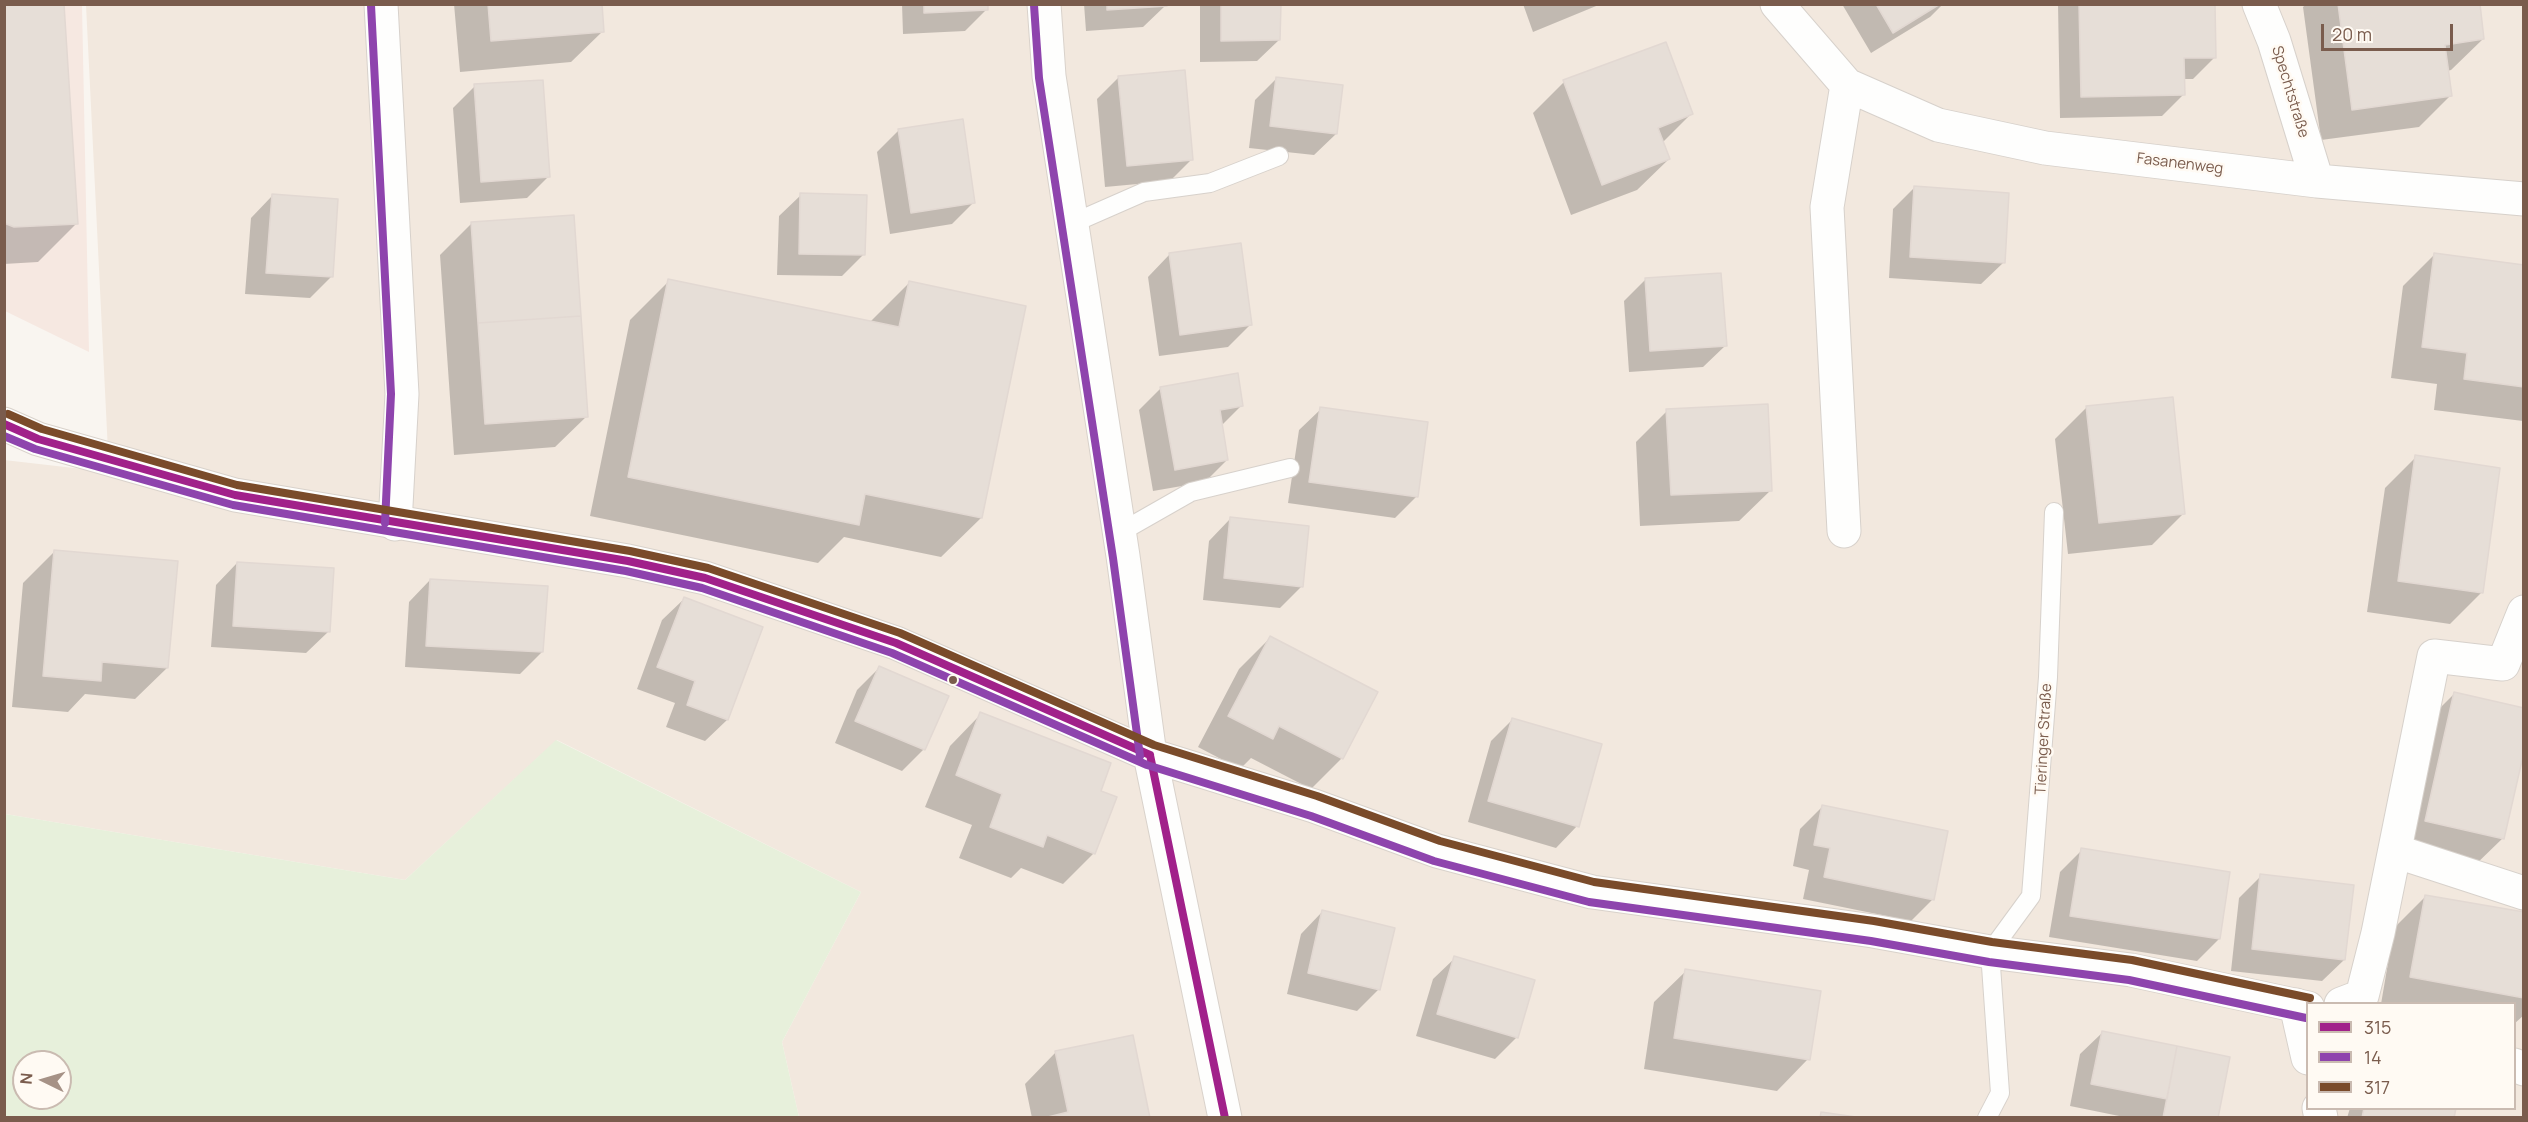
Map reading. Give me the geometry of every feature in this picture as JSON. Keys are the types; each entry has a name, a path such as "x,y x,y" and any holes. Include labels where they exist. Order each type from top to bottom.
{"street":[{"path":"381,4 402,394 395,524"},
{"path":"1044,4 1050,76 1150,755 1225,1118"},
{"name":"Fasanenweg","path":"1777,4 1847,85 1938,125 2045,148 2317,181 2523,199"},
{"name":"Spechtstraße","path":"2259,4 2274,41 2317,181"},
{"path":"1844,531 1827,207 1847,85"},
{"path":"4,424 38,439 235,495 395,524 628,561 705,578 896,643 1150,755 1314,806 1437,851 1592,892 1873,931 1990,952 2132,970 2302,1006 2306,1048"},
{"path":"2346,1002 2362,996 2395,851 2434,656 2503,664 2523,612"},
{"path":"2395,851 2523,893"}],"lane":[{"path":"1071,224 1144,192 1210,183 1279,156"},
{"path":"1119,533 1191,492 1290,468"},
{"name":"Tieringer Straße","path":"1990,952 2031,896 2044,735 2054,512"},
{"path":"1987,1118 2000,1093 1990,952"}],"shaded area":[{"path":"4,5 82,5 89,352 5,311"},
{"path":"86,5 2523,5 2523,1117 799,1117 782,1042 861,892 557,740 405,880 5,814 4,460 109,472"}],"green space":[{"path":"556,740 861,892 782,1042 799,1117 5,1117 5,814 405,880"}],"building":[{"path":"4,4 64,4 78,224 14,227 4,223"},
{"path":"488,4 602,4 604,32 491,41"},
{"path":"924,4 988,4 988,10 924,13"},
{"path":"1107,4 1166,4 1167,6 1107,10"},
{"path":"1221,4 1281,4 1280,40 1221,41"},
{"path":"1876,4 1940,4 1893,33"},
{"path":"2079,4 2215,4 2216,58 2184,58 2185,95 2081,97"},
{"path":"2338,4 2480,4 2484,39 2445,45 2452,96 2352,110"},
{"path":"1666,42 1693,114 1658,128 1670,159 1602,185 1563,80"},
{"path":"1185,70 1193,160 1127,166 1118,76"},
{"path":"1276,77 1343,85 1337,134 1270,126"},
{"path":"543,80 550,177 481,182 474,84"},
{"path":"963,119 975,203 911,213 898,129"},
{"path":"1914,186 2009,193 2005,263 1910,257"},
{"path":"800,193 867,195 865,255 799,254"},
{"path":"272,194 338,199 333,277 266,273"},
{"path":"574,215 581,316 478,323 471,222"},
{"path":"1241,243 1252,325 1180,335 1169,253"},
{"path":"2434,253 2524,265 2524,387 2464,379 2467,353 2422,347"},
{"path":"1721,273 1727,346 1650,351 1645,278"},
{"path":"668,279 899,327 909,281 1026,306 982,518 865,494 859,525 628,477"},
{"path":"581,316 588,417 485,424 478,323"},
{"path":"1238,373 1243,406 1220,410 1228,460 1175,470 1160,387"},
{"path":"2173,397 2185,514 2099,523 2086,406"},
{"path":"1768,404 1772,491 1671,495 1666,409"},
{"path":"1320,407 1428,422 1418,497 1309,482"},
{"path":"2415,455 2500,468 2483,593 2398,581"},
{"path":"1230,517 1309,526 1303,587 1224,578"},
{"path":"54,550 178,561 168,668 102,662 101,681 43,676"},
{"path":"237,562 334,568 330,632 233,626"},
{"path":"430,579 548,586 543,652 426,646"},
{"path":"684,597 763,627 728,720 687,705 695,681 657,667"},
{"path":"1270,636 1378,692 1343,759 1279,726 1273,739 1228,716"},
{"path":"879,666 949,696 925,750 855,721"},
{"path":"2454,692 2524,708 2524,752 2504,839 2425,821"},
{"path":"980,712 1111,763 1101,791 1117,797 1095,854 1047,835 1043,847 990,827 1002,794 956,775"},
{"path":"1512,718 1602,744 1579,827 1488,801"},
{"path":"1822,805 1948,831 1934,900 1824,877 1830,848 1814,845"},
{"path":"2081,848 2230,872 2220,939 2070,916"},
{"path":"2260,874 2354,885 2345,960 2252,949"},
{"path":"2425,895 2524,912 2524,998 2410,977"},
{"path":"1322,910 1395,928 1380,990 1308,973"},
{"path":"1454,956 1535,980 1518,1038 1437,1014"},
{"path":"1685,969 1821,991 1810,1060 1674,1038"},
{"path":"2102,1031 2177,1046 2167,1099 2091,1084"},
{"path":"1133,1035 1150,1118 1044,1118 1068,1112 1055,1051"},
{"path":"2177,1046 2230,1057 2218,1118 2163,1118"},
{"path":"2364,1110 2456,1110 2454,1118 2362,1118"},
{"path":"1821,1112 1863,1118 1820,1118"}],"transit line":[{"name":"14","path":"371,5 391,394 385,523"},
{"name":"14","path":"1034,5 1039,78 1113,558 1140,756"},
{"name":"317","path":"8,414 42,429 237,485 630,551 708,568 900,633 1154,745 1317,796 1440,841 1594,882 1874,921 1992,942 2132,960 2310,998"},
{"name":"315","path":"4,424 38,439 235,495 628,561 705,578 896,643 1150,755"},
{"name":"14","path":"4,436 35,449 233,505 626,571 702,588 892,653 1147,765 1311,816 1434,861 1589,902 1871,941 1989,962 2129,980 2306,1018"},
{"name":"315","path":"1150,755 1225,1118"}]}
